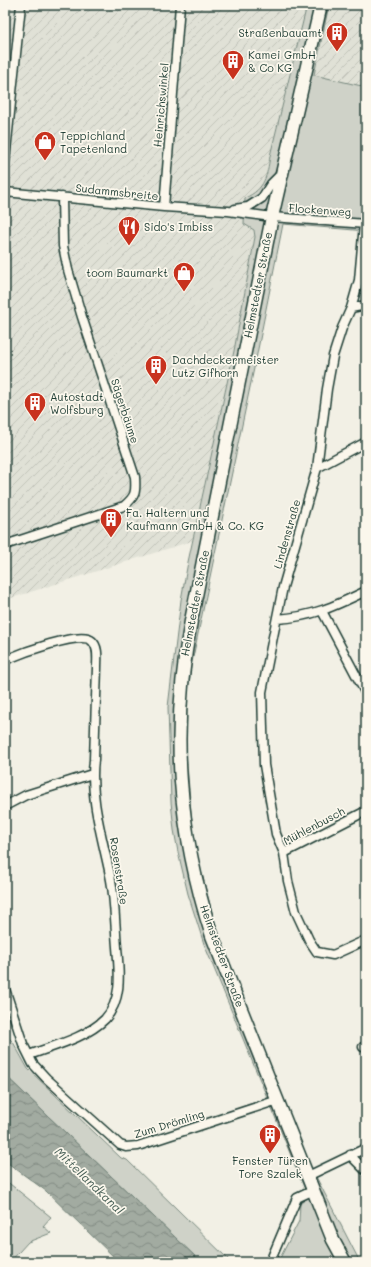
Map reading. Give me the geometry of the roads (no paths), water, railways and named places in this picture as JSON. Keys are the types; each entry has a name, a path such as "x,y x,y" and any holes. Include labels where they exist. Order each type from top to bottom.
{"main road":[{"name":"Helmstedter Straße","path":"321,5 272,217 186,646 180,698 179,753 183,806 187,834 198,887 206,916 219,955 333,1240 345,1262"},
{"name":"Helmstedter Straße","path":"333,1240 338,1262"}],"street":[{"path":"5,161 21,5"},
{"name":"Heinrichswinkel","path":"164,207 180,5"},
{"name":"Sudammsbreite","path":"228,211 248,207 262,198 271,184 282,172"},
{"name":"Sudammsbreite","path":"5,192 164,207 228,211 272,217"},
{"name":"Sägerbäume","path":"5,545 124,506 132,499 136,491 135,477 68,270 63,246 62,197"},
{"name":"Flockenweg","path":"272,217 365,224"},
{"name":"Lindenstraße","path":"284,853 276,834 269,802 264,765 262,692 269,650 283,587 317,468 327,389 333,356 342,328 351,308 359,280 365,224"},
{"path":"351,308 366,305"},
{"path":"317,468 366,442"},
{"path":"277,619 295,618 322,611 366,591"},
{"path":"322,611 366,694"},
{"name":"Rosenstraße","path":"5,660 37,648 77,638 87,638 92,641 95,646 97,655 94,760 92,774 95,799 114,902 119,975 117,997 114,1006 105,1019 86,1034 29,1055"},
{"path":"5,806 26,796 92,774"},
{"name":"Mühlenbusch","path":"366,811 284,853 288,881 296,912 309,940 317,952 333,955 366,940"},
{"path":"5,989 23,1044 29,1055"},
{"name":"Zum Drömling","path":"29,1055 33,1064 46,1078 113,1139 120,1145 126,1147 138,1146 278,1100"},
{"path":"308,1176 366,1148"},
{"path":"350,1155 366,1171"},
{"path":"270,1262 297,1198 314,1190"}],"water":[{"name":"Mittellandkanal","path":"5,1075 201,1262 119,1262 46,1191 5,1161"}],"place":[{"name":"Straßenbauamt","path":"337,52"},
{"name":"Kamei GmbH & Co KG","path":"233,80"},
{"name":"Teppichland Tapetenland","path":"45,162"},
{"name":"Sido's Imbiss","path":"129,246"},
{"name":"toom Baumarkt","path":"184,292"},
{"name":"Dachdeckermeister Lutz Gifhorn","path":"156,386"},
{"name":"Autostadt Wolfsburg","path":"35,422"},
{"name":"Fa. Haltern und Kaufmann GmbH & Co. KG","path":"111,538"},
{"name":"Fenster Türen Tore Szalek","path":"270,1154"}]}
